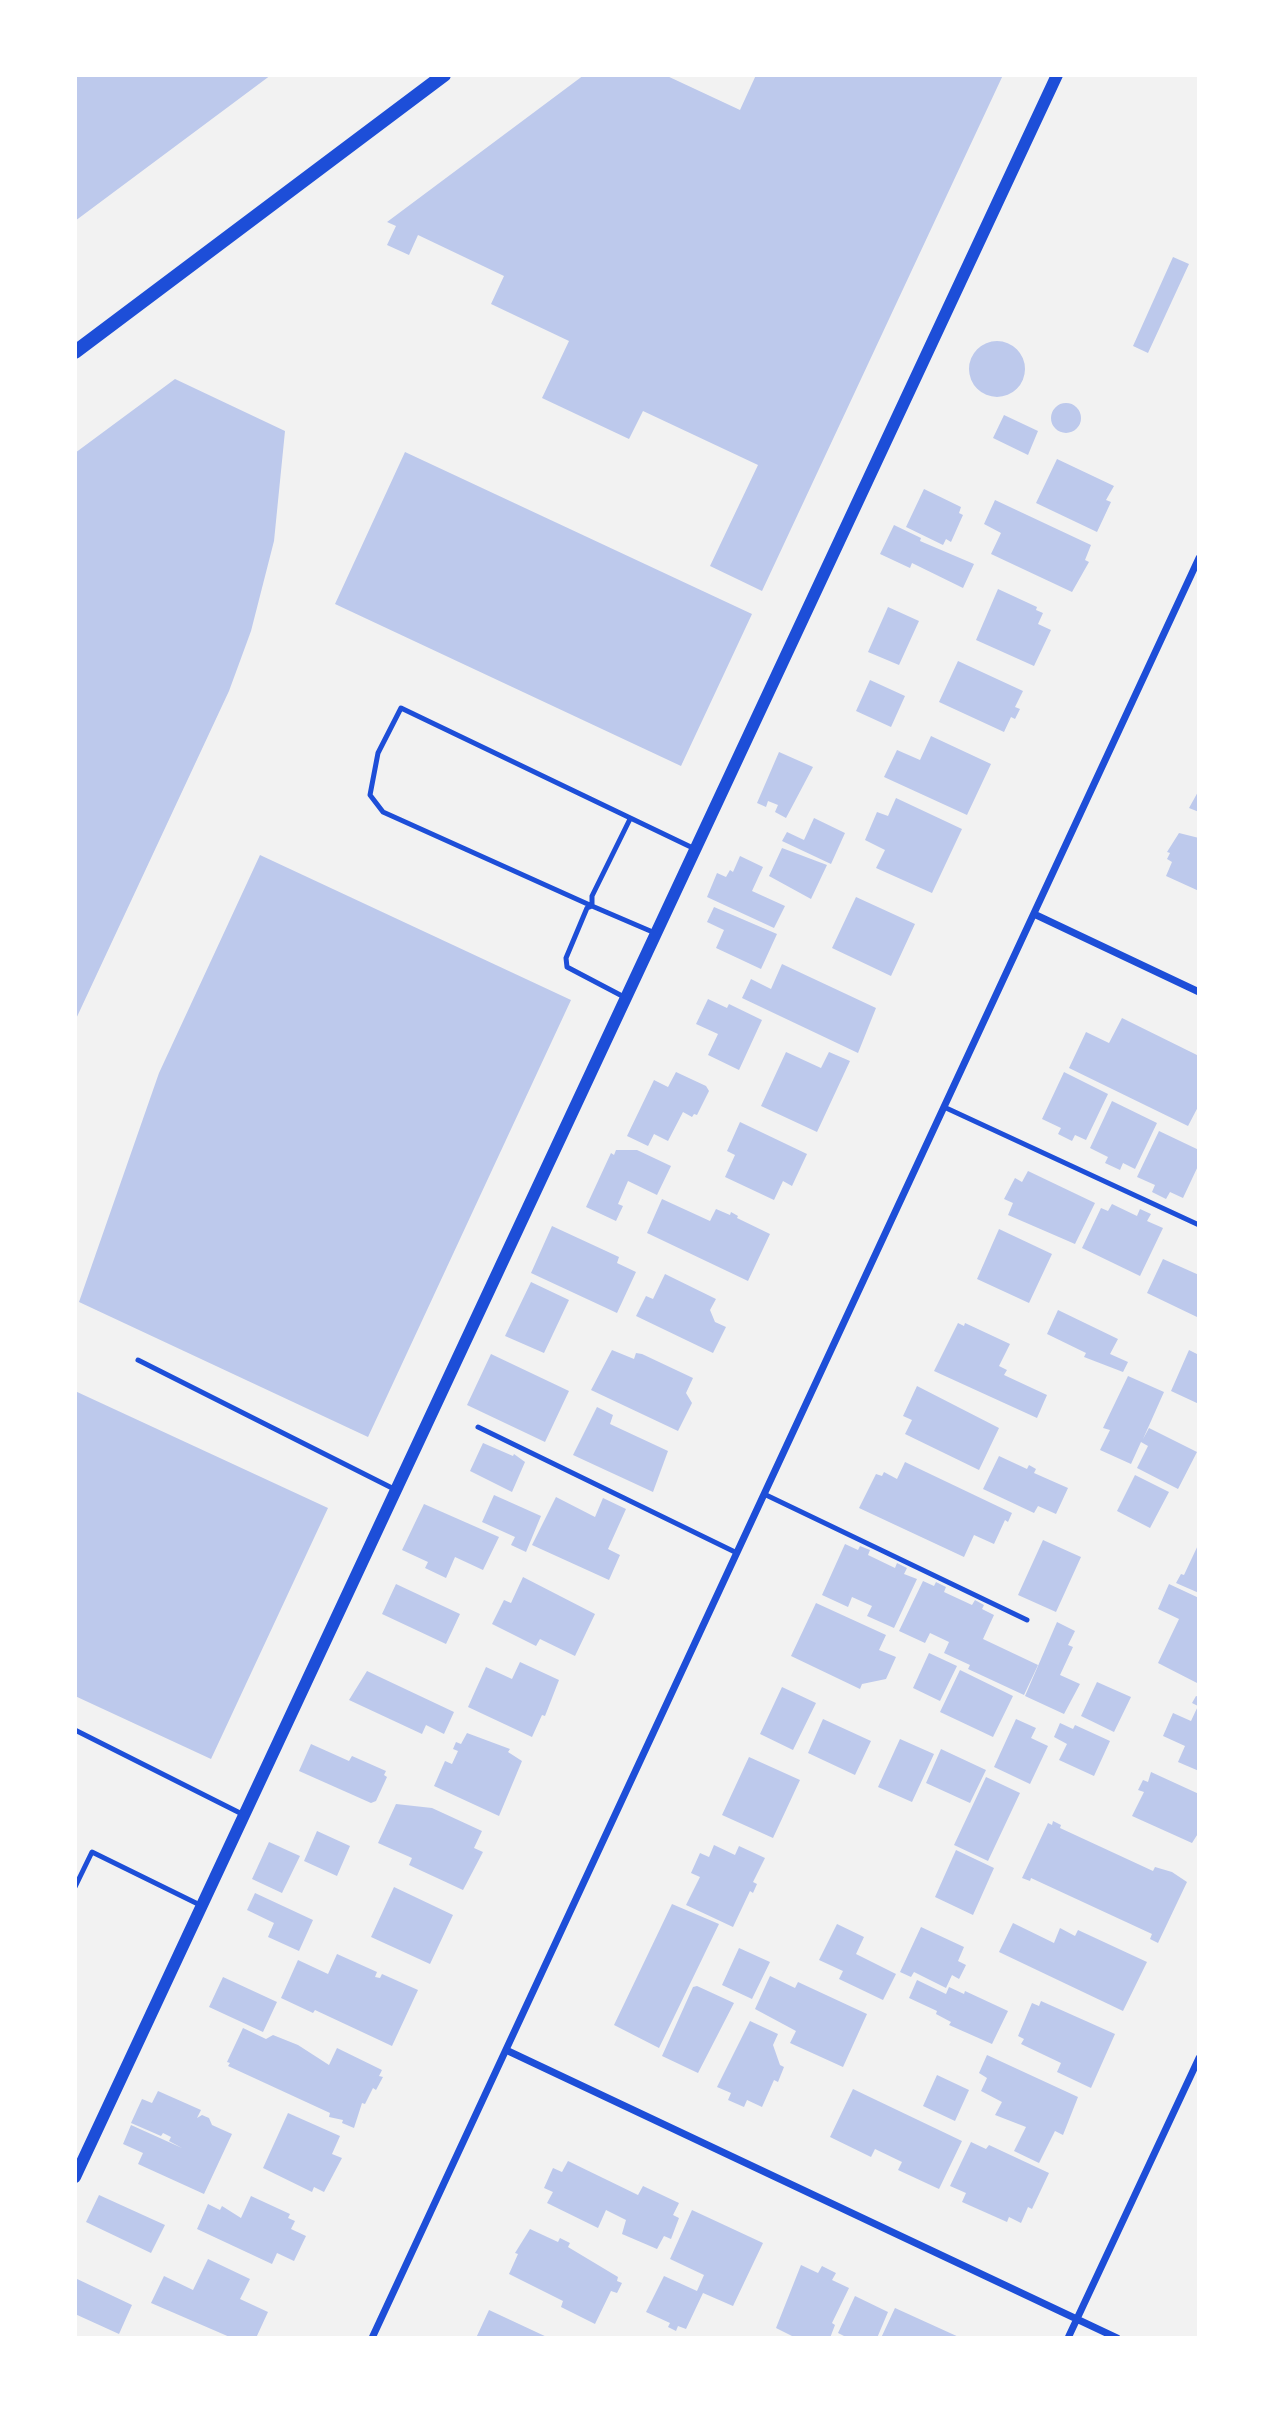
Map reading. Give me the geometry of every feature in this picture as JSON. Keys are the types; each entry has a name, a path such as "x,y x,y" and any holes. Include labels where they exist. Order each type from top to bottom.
{"main road":[{"path":"75,352 444,75"}],"street":[{"path":"75,2177 1057,75"},
{"path":"372,2338 1199,558"},
{"path":"1034,914 1199,992"},
{"path":"506,2050 1116,2338"},
{"path":"1068,2338 1199,2059"}],"lane":[{"path":"656,933 383,812 370,794 378,753 401,708 695,849"},
{"path":"592,906 592,896 630,819"},
{"path":"592,906 587,908 566,958 567,967 626,998"},
{"path":"944,1107 1199,1225"},
{"path":"138,1360 397,1490"},
{"path":"478,1427 737,1553"},
{"path":"764,1494 1027,1620"},
{"path":"75,1730 244,1815"},
{"path":"75,1887 92,1852 202,1906"}],"building":[{"path":"75,75 271,75 75,221"},
{"path":"584,75 665,75 740,110 756,75 1003,75 762,591 710,566 758,465 643,411 629,439 542,398 569,341 491,304 504,276 418,235 409,255 387,245 396,226 387,222"},
{"path":"1173,257 1189,264 1148,353 1133,346"},
{"path":"992,341 1002,341 1017,349 1023,358 1023,380 1017,389 1002,397 992,397 974,385 969,374 969,364 981,346"},
{"path":"175,379 285,431 274,541 251,631 229,691 75,1021 75,453"},
{"path":"1066,403 1077,407 1081,418 1077,429 1066,433 1055,429 1051,418 1055,407"},
{"path":"1004,415 1038,431 1028,455 993,438"},
{"path":"405,452 752,614 681,766 335,604"},
{"path":"1057,459 1114,486 1106,500 1111,502 1097,532 1036,503"},
{"path":"924,489 961,507 959,513 963,515 951,542 946,539 943,545 906,527"},
{"path":"995,500 1091,545 1085,560 1089,562 1072,592 991,554 1001,533 984,524"},
{"path":"894,525 921,538 920,541 974,564 963,588 912,563 910,568 880,554"},
{"path":"998,589 1037,607 1036,610 1043,613 1038,624 1051,630 1034,666 976,640"},
{"path":"888,607 919,621 899,665 868,652"},
{"path":"958,661 1023,691 1015,707 1020,709 1015,719 1011,717 1004,732 939,702"},
{"path":"870,680 905,696 891,727 856,711"},
{"path":"931,736 991,764 967,815 884,777 897,750 920,760"},
{"path":"779,752 813,767 786,818 775,812 778,805 768,801 766,807 757,803"},
{"path":"1199,790 1199,812 1189,808"},
{"path":"896,798 962,829 932,893 876,868 885,850 865,840 877,812 888,816"},
{"path":"814,818 845,833 831,864 782,841 787,832 804,840"},
{"path":"1179,833 1199,838 1199,891 1166,876 1172,862 1167,859 1170,853 1167,852"},
{"path":"782,848 827,865 811,899 769,876"},
{"path":"260,855 571,1000 368,1437 79,1302 159,1073"},
{"path":"740,856 763,867 752,891 785,906 774,928 707,897 717,873 726,877 730,870 733,872"},
{"path":"856,897 915,924 891,976 832,948"},
{"path":"714,907 777,934 761,969 716,948 724,930 707,922"},
{"path":"782,964 876,1008 858,1053 742,998 751,979 771,989"},
{"path":"708,999 727,1008 729,1004 762,1020 739,1070 708,1055 718,1034 696,1024"},
{"path":"1122,1018 1199,1056 1199,1105 1188,1126 1069,1068 1086,1032 1109,1043"},
{"path":"786,1052 821,1068 829,1052 850,1061 817,1132 761,1106"},
{"path":"676,1072 706,1086 709,1091 697,1115 692,1117 683,1112 668,1141 654,1134 648,1146 627,1136 654,1080 668,1087"},
{"path":"1064,1072 1108,1094 1086,1140 1075,1135 1072,1141 1058,1134 1061,1128 1042,1119"},
{"path":"1112,1101 1157,1123 1135,1169 1123,1163 1120,1170 1105,1163 1108,1157 1090,1148"},
{"path":"740,1122 807,1154 792,1186 783,1181 774,1200 725,1177 735,1155 727,1151"},
{"path":"1159,1131 1199,1150 1199,1164 1183,1198 1170,1192 1166,1199 1152,1192 1155,1185 1137,1177"},
{"path":"616,1150 637,1150 671,1166 657,1195 628,1181 618,1204 623,1206 616,1221 586,1207 611,1153 614,1155"},
{"path":"1028,1171 1095,1203 1075,1244 1008,1215 1013,1203 1004,1199 1015,1178 1022,1182"},
{"path":"662,1199 710,1221 716,1209 730,1215 731,1212 738,1216 737,1218 770,1234 748,1281 647,1233"},
{"path":"1112,1204 1137,1216 1140,1209 1151,1214 1147,1221 1163,1228 1140,1276 1082,1248 1101,1208 1108,1211"},
{"path":"552,1226 619,1257 617,1263 636,1272 617,1313 531,1273"},
{"path":"999,1229 1052,1254 1029,1303 977,1279"},
{"path":"1163,1259 1199,1275 1197,1317 1147,1293"},
{"path":"665,1274 716,1299 710,1310 715,1322 726,1327 713,1353 636,1316 646,1296 653,1299"},
{"path":"531,1282 569,1300 544,1353 505,1336"},
{"path":"1058,1310 1118,1339 1110,1354 1128,1362 1123,1372 1084,1357 1086,1353 1047,1334"},
{"path":"958,1323 964,1326 965,1323 1010,1344 999,1366 1007,1370 1004,1375 1047,1395 1037,1418 934,1371"},
{"path":"612,1350 634,1359 636,1353 642,1354 693,1378 686,1393 692,1403 678,1431 591,1390"},
{"path":"1189,1350 1199,1355 1199,1404 1171,1391"},
{"path":"491,1354 569,1391 545,1442 467,1405"},
{"path":"1128,1376 1164,1392 1143,1439 1149,1428 1197,1452 1178,1489 1137,1468 1148,1446 1141,1442 1131,1464 1100,1450 1110,1430 1103,1428"},
{"path":"917,1386 999,1428 979,1470 905,1434 912,1420 903,1416"},
{"path":"75,1391 328,1508 211,1759 75,1696"},
{"path":"597,1407 613,1415 610,1424 668,1451 653,1492 573,1455"},
{"path":"483,1443 513,1456 514,1454 525,1462 512,1492 470,1471"},
{"path":"999,1456 1027,1469 1029,1465 1036,1469 1034,1473 1068,1488 1056,1514 1038,1506 1034,1513 983,1489"},
{"path":"905,1462 1012,1513 1008,1522 1005,1520 994,1544 974,1535 964,1557 859,1508 876,1474 882,1476 884,1472 897,1479"},
{"path":"1135,1475 1169,1492 1150,1528 1117,1511"},
{"path":"494,1495 541,1516 526,1552 511,1545 515,1537 482,1522"},
{"path":"556,1497 595,1517 603,1498 626,1509 608,1549 620,1555 609,1580 532,1545"},
{"path":"424,1504 499,1537 483,1570 455,1557 446,1578 425,1568 428,1562 402,1550"},
{"path":"1043,1540 1081,1557 1056,1612 1018,1595"},
{"path":"1199,1543 1199,1593 1176,1583 1181,1574 1184,1575"},
{"path":"845,1544 858,1550 860,1546 870,1550 868,1555 895,1568 897,1563 907,1568 904,1574 917,1579 894,1628 867,1616 872,1606 852,1597 848,1607 822,1595"},
{"path":"523,1577 595,1614 575,1656 540,1639 536,1646 492,1624 504,1600 511,1603"},
{"path":"923,1581 934,1586 936,1582 946,1587 944,1592 972,1605 975,1600 984,1605 982,1609 994,1615 983,1639 1038,1665 1024,1695 968,1669 970,1665 944,1653 949,1642 930,1633 925,1643 899,1631"},
{"path":"396,1584 460,1614 446,1644 382,1614"},
{"path":"1169,1584 1199,1598 1199,1684 1158,1663 1179,1619 1158,1609"},
{"path":"816,1603 886,1635 879,1650 896,1657 886,1679 862,1684 860,1689 791,1656"},
{"path":"1057,1622 1075,1631 1068,1645 1073,1647 1060,1675 1080,1684 1064,1714 1025,1696"},
{"path":"929,1653 957,1666 940,1701 913,1688"},
{"path":"520,1662 559,1680 545,1716 542,1715 532,1737 468,1707 486,1667 512,1679"},
{"path":"960,1670 1013,1696 993,1737 940,1712"},
{"path":"367,1671 454,1712 444,1734 426,1725 422,1734 349,1700"},
{"path":"1097,1682 1131,1697 1114,1732 1081,1716"},
{"path":"782,1687 816,1703 793,1750 760,1734"},
{"path":"1196,1696 1199,1697 1199,1771 1178,1762 1185,1746 1163,1736 1173,1713 1191,1721 1198,1706 1192,1703"},
{"path":"823,1719 871,1741 855,1775 808,1753"},
{"path":"1016,1719 1036,1728 1031,1738 1048,1746 1030,1784 994,1767"},
{"path":"1060,1723 1073,1729 1075,1725 1110,1741 1094,1776 1059,1760 1067,1744 1054,1737"},
{"path":"467,1733 510,1749 508,1752 522,1761 499,1816 434,1786 445,1761 452,1764 458,1751 453,1749 456,1742 461,1744"},
{"path":"900,1739 934,1754 912,1802 878,1787"},
{"path":"311,1744 349,1761 352,1756 386,1771 384,1775 387,1777 376,1801 371,1803 299,1771"},
{"path":"941,1749 986,1770 970,1803 926,1783"},
{"path":"749,1757 800,1780 773,1838 722,1815"},
{"path":"1151,1772 1199,1794 1199,1832 1192,1843 1132,1816 1144,1792 1138,1790 1143,1780 1148,1782"},
{"path":"986,1777 1020,1793 988,1861 954,1845"},
{"path":"396,1804 432,1808 482,1831 474,1848 483,1852 463,1890 409,1865 412,1858 378,1843"},
{"path":"1053,1821 1061,1825 1060,1828 1153,1871 1155,1867 1172,1872 1187,1882 1158,1943 1150,1939 1152,1934 1031,1878 1030,1881 1022,1878 1048,1823 1052,1825"},
{"path":"317,1831 350,1846 337,1876 304,1861"},
{"path":"269,1842 300,1856 282,1893 252,1879"},
{"path":"714,1845 735,1855 739,1846 765,1858 753,1882 757,1884 753,1893 750,1891 733,1927 686,1905 700,1877 691,1873 700,1853 709,1857"},
{"path":"956,1850 994,1868 973,1915 935,1897"},
{"path":"394,1887 453,1915 430,1964 371,1937"},
{"path":"255,1893 313,1920 299,1951 268,1937 274,1923 247,1910"},
{"path":"672,1904 719,1924 659,2048 614,2025"},
{"path":"1013,1923 1054,1943 1060,1928 1075,1936 1078,1930 1147,1962 1123,2011 999,1952"},
{"path":"837,1924 864,1937 856,1954 896,1974 883,2000 839,1979 843,1971 819,1960"},
{"path":"921,1927 964,1947 958,1961 966,1965 959,1979 952,1975 946,1988 914,1972 911,1977 900,1972"},
{"path":"739,1948 770,1962 752,1999 722,1985"},
{"path":"337,1954 377,1972 375,1977 380,1978 382,1974 418,1990 392,2046 315,2010 313,2013 281,1998 298,1960 328,1974"},
{"path":"770,1976 795,1988 798,1982 867,2014 843,2067 790,2043 796,2031 755,2009"},
{"path":"223,1977 277,2002 263,2032 209,2007"},
{"path":"917,1980 946,1994 949,1987 964,1994 965,1991 1008,2011 992,2044 949,2025 951,2022 936,2014 937,2011 909,1998"},
{"path":"697,1986 734,2003 698,2073 662,2056 693,1987"},
{"path":"1041,2001 1115,2034 1091,2088 1057,2072 1061,2063 1021,2044 1024,2039 1018,2036 1032,2003 1039,2006"},
{"path":"750,2021 778,2034 773,2045 780,2065 784,2067 778,2082 774,2080 762,2107 747,2100 744,2107 728,2100 731,2093 717,2087"},
{"path":"243,2028 266,2039 273,2035 298,2045 329,2065 337,2048 382,2070 379,2076 383,2077 376,2090 373,2088 365,2104 362,2103 354,2128 342,2123 343,2120 329,2117 330,2113 228,2066 230,2063 227,2062"},
{"path":"987,2055 1078,2097 1063,2135 1055,2131 1039,2163 1014,2151 1026,2127 995,2115 1002,2102 981,2091 987,2078 979,2073"},
{"path":"937,2075 969,2090 955,2121 923,2106"},
{"path":"853,2089 962,2141 939,2189 898,2170 902,2162 875,2149 871,2157 830,2137"},
{"path":"158,2091 201,2110 197,2118 202,2115 209,2118 212,2125 232,2134 204,2194 138,2164 143,2153 123,2144 131,2125 182,2148 169,2141 171,2137 163,2133 161,2136 131,2123 142,2099 152,2103"},
{"path":"288,2113 340,2136 332,2154 342,2158 324,2192 314,2187 312,2192 263,2168"},
{"path":"971,2142 986,2149 989,2145 1049,2173 1032,2209 1028,2207 1021,2223 1009,2217 1007,2222 962,2202 966,2193 950,2186"},
{"path":"568,2161 638,2195 643,2186 679,2203 673,2215 679,2218 671,2239 664,2236 657,2249 622,2234 626,2220 606,2210 598,2228 547,2203 553,2192 544,2188 553,2168 562,2172"},
{"path":"99,2195 165,2225 151,2253 86,2222"},
{"path":"251,2196 290,2214 288,2218 295,2221 291,2229 306,2236 294,2261 277,2253 272,2264 197,2229 208,2204 220,2210 222,2206 241,2218"},
{"path":"692,2210 763,2243 733,2306 703,2293 686,2329 678,2326 676,2331 668,2327 670,2323 646,2312 664,2276 697,2291 704,2275 670,2259"},
{"path":"530,2229 558,2242 560,2238 570,2243 568,2247 618,2277 617,2281 622,2283 617,2293 611,2291 595,2324 561,2307 563,2301 509,2274 518,2254 515,2253"},
{"path":"208,2259 250,2279 240,2299 268,2312 256,2338 232,2338 151,2303 164,2276 193,2290"},
{"path":"801,2265 818,2273 822,2266 836,2273 832,2280 849,2288 832,2323 835,2325 830,2338 796,2338 776,2328"},
{"path":"75,2278 132,2305 119,2334 75,2314"},
{"path":"855,2296 888,2312 877,2338 848,2338 838,2333"},
{"path":"895,2308 961,2338 881,2338"},
{"path":"489,2310 549,2338 476,2338"}]}
